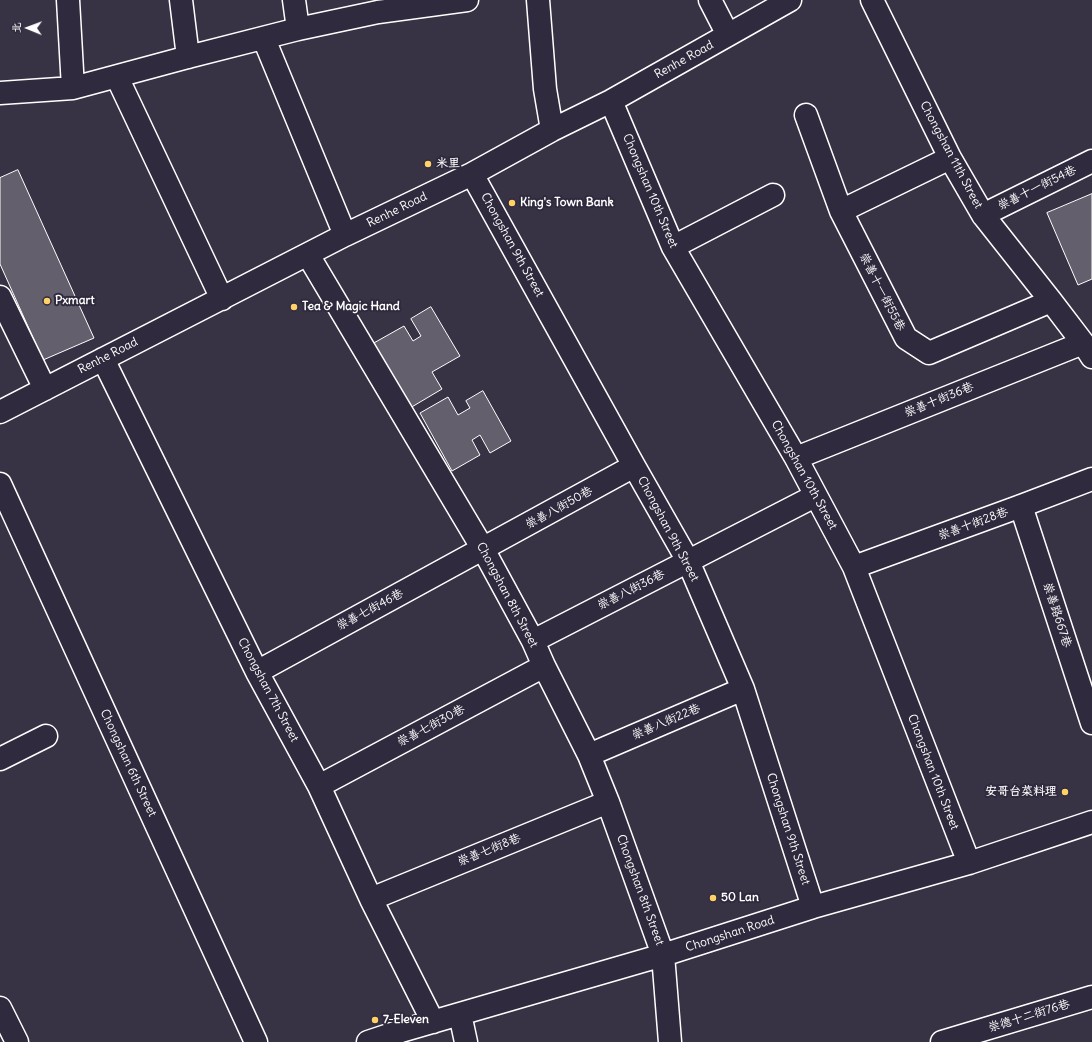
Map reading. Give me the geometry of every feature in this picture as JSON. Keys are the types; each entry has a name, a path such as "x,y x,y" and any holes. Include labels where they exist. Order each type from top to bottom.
{"street":[{"path":"68,0 73,88"},
{"path":"181,0 188,57"},
{"path":"294,0 298,30"},
{"path":"0,93 73,88 188,57 298,30 378,6 467,0"},
{"path":"538,0 544,89 552,130"},
{"path":"710,0 728,35"},
{"name":"Renhe Road","path":"0,412 345,235 472,174 552,130 611,101 790,0"},
{"name":"Chongshan 11th Street","path":"872,0 950,158 983,215 1088,350"},
{"path":"264,39 345,235"},
{"path":"117,77 222,299"},
{"name":"Chongshan 10th Street","path":"611,101 673,247 796,458 854,567 969,863"},
{"name":"崇善十一街55巷","path":"806,115 841,211 906,338 929,353 1051,301"},
{"path":"841,211 950,158"},
{"name":"崇善十一街54巷","path":"983,215 1092,161"},
{"name":"Chongshan 9th Street","path":"472,174 634,466 688,560 743,689 813,907"},
{"path":"673,247 773,195"},
{"name":"Chongshan 8th Street","path":"308,255 483,549 533,640 544,666 589,755 608,802 663,955 670,1042"},
{"path":"0,297 45,389"},
{"name":"崇善十街36巷","path":"796,458 1088,350"},
{"name":"Chongshan 7th Street","path":"103,358 257,672 319,786 371,898 433,1022"},
{"name":"崇善八街50巷","path":"483,549 634,466"},
{"name":"崇善十街28巷","path":"854,567 1092,479"},
{"name":"Chongshan 6th Street","path":"0,484 256,1042"},
{"name":"崇善八街36巷","path":"533,640 815,496"},
{"name":"崇善路667巷","path":"1022,506 1092,723"},
{"name":"崇善七街46巷","path":"257,672 483,549"},
{"name":"崇善七街30巷","path":"319,786 544,666"},
{"name":"崇善八街22巷","path":"589,755 743,689"},
{"path":"0,759 46,736"},
{"name":"崇善七街8巷","path":"371,898 608,802"},
{"name":"Chongshan Road","path":"368,1042 663,955 813,907 969,863 1092,822"},
{"name":"崇德十二街76巷","path":"942,1042 1006,1033 1092,997"},
{"path":"0,1008 17,1042"},
{"path":"460,1014 466,1042"}],"building":[{"name":"Pxmart","path":"18,170 94,338 43,360 0,264 0,178"},
{"path":"1092,194 1092,279 1078,285 1047,213"},
{"path":"431,307 460,356 432,372 442,389 410,408 372,344 404,326 413,341 421,336 411,319"},
{"path":"483,391 511,441 490,453 480,435 472,440 480,455 452,471 420,413 448,397 458,415 470,408 466,401"}],"place":[{"name":"米里","path":"428,164"},
{"name":"King's Town Bank","path":"512,203"},
{"name":"Pxmart","path":"47,301"},
{"name":"Tea & Magic Hand","path":"294,307"},
{"name":"安哥台菜料理","path":"1065,792"},
{"name":"50 Lan","path":"713,898"},
{"name":"7-Eleven","path":"375,1020"}]}
